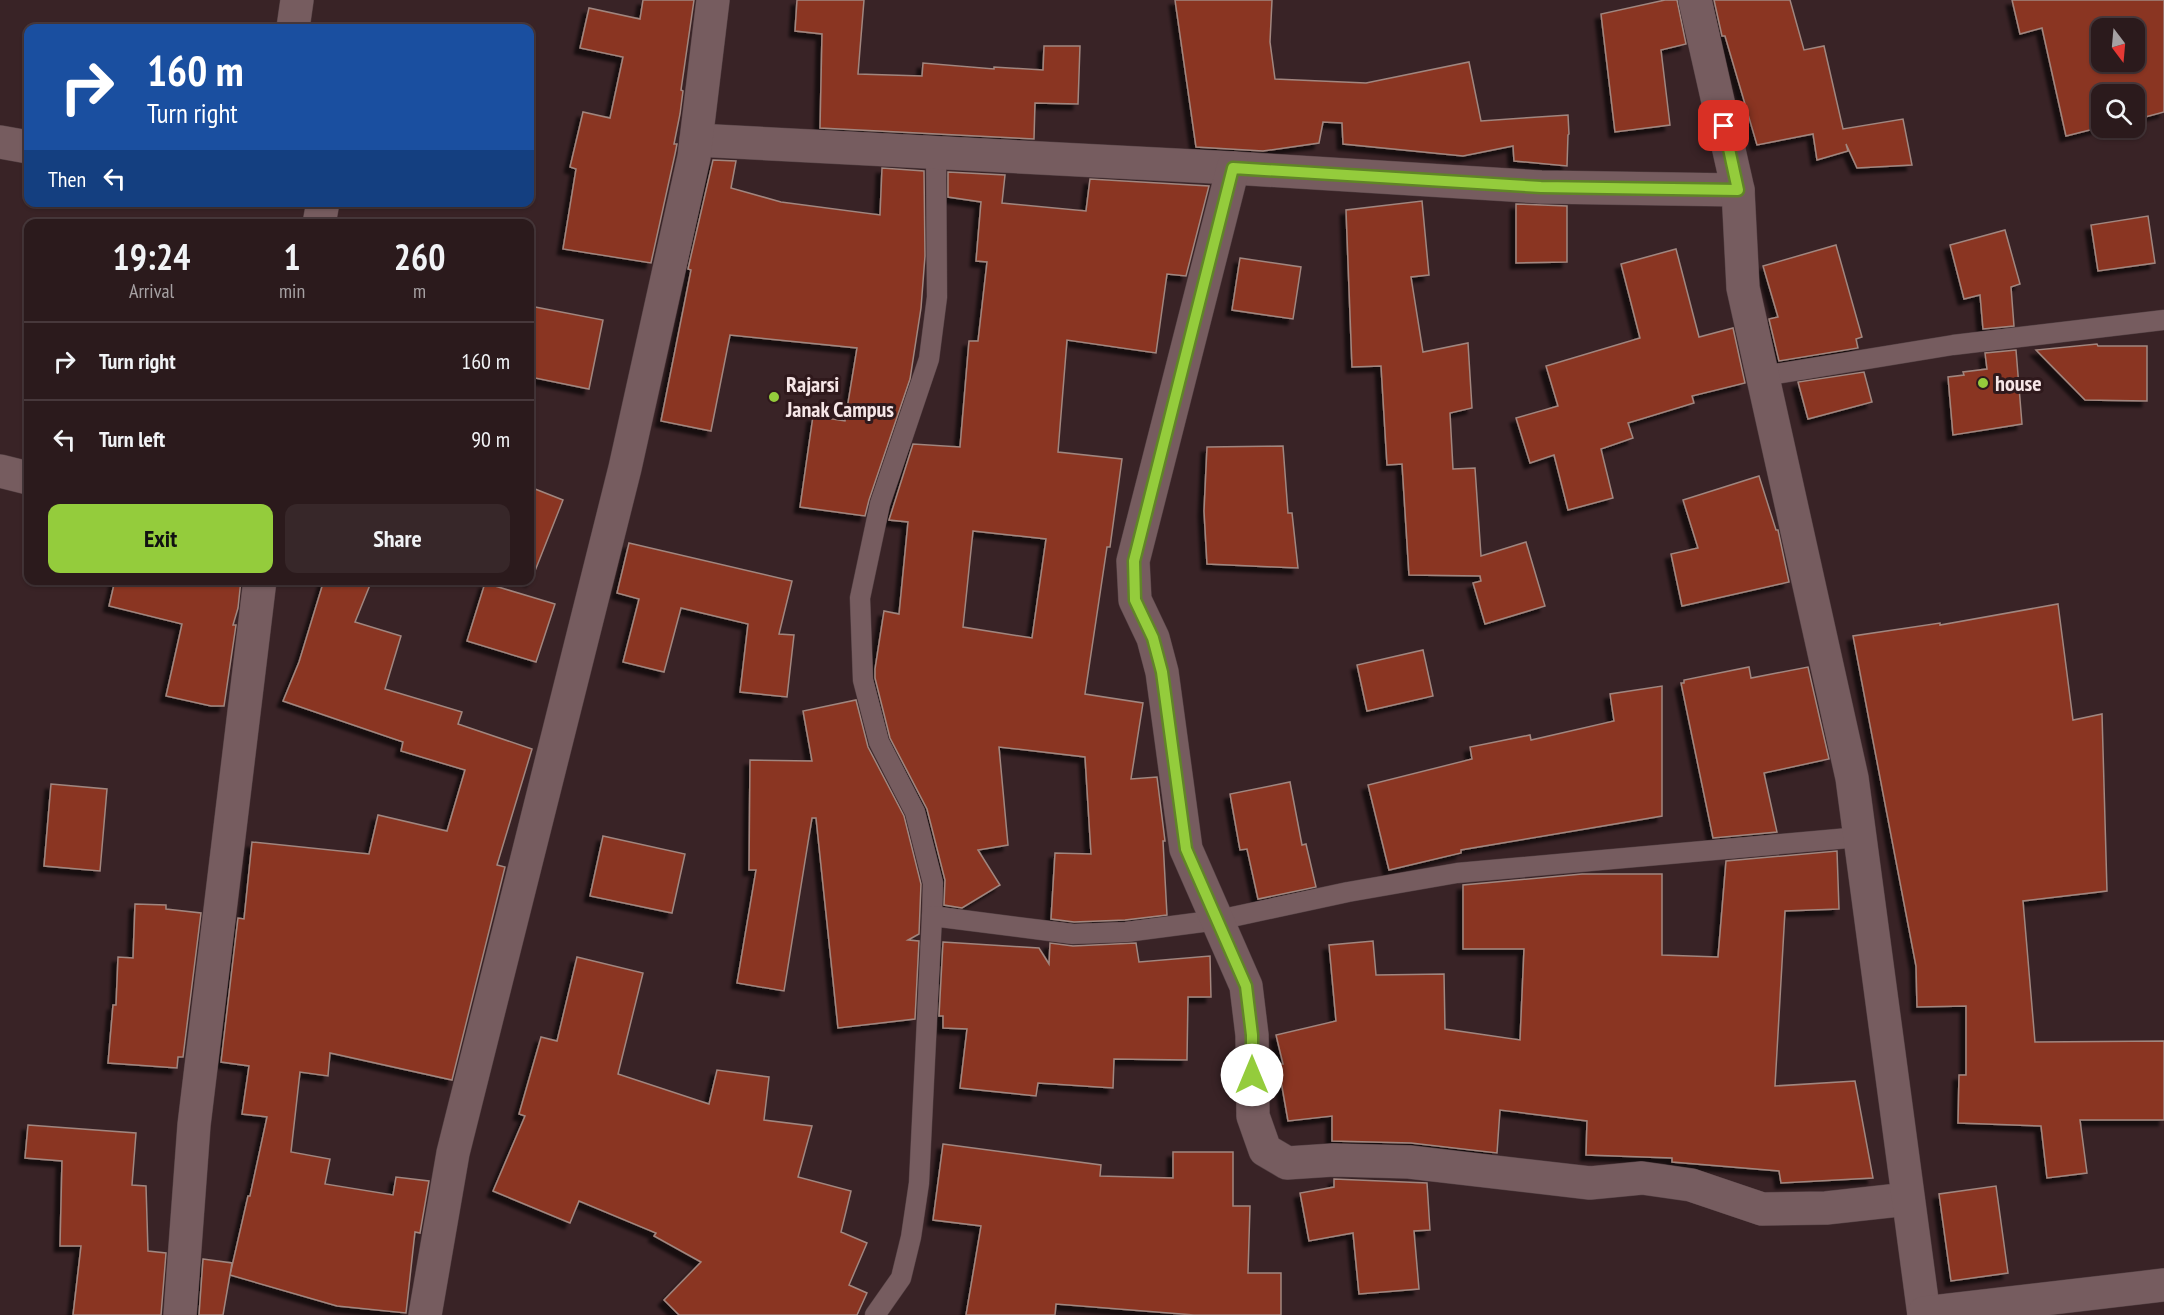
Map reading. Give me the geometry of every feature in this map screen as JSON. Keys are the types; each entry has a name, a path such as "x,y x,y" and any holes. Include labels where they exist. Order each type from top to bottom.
{"street":[{"path":"294,24 297,0"},
{"path":"425,1315 453,1154 625,468 694,157 712,0"},
{"path":"1695,0 1738,190 1743,288 1852,778 1924,1314 2164,1285"},
{"path":"696,140 1233,168 1541,187 1738,190"},
{"path":"0,142 24,146"},
{"path":"1233,168 1134,561 1135,600 1153,638 1162,672 1186,849 1246,986 1252,1035 1253,1116 1265,1150 1287,1163 1333,1160 1409,1162 1590,1183 1642,1178 1691,1185 1762,1209 1826,1208 1908,1199"},
{"path":"0,471 24,477"},
{"path":"180,1315 194,1125 259,585"}],"lane":[{"path":"874,1315 901,1278 911,1238 919,1183 933,883 915,812 879,742 863,680 860,598 880,504 929,359 937,297 936,153"},
{"path":"1763,376 1953,345 2164,320"},
{"path":"932,916 1073,934 1126,932 1218,920 1348,892 1457,873 1860,837"}],"building":[{"path":"643,0 694,0 681,90 683,91 680,114 674,144 677,144 651,263 563,249 576,169 570,167 583,112 610,118 623,57 580,48 589,8 640,19"},
{"path":"797,0 864,0 858,74 922,76 923,63 994,69 994,67 1043,70 1044,46 1080,46 1078,104 1035,103 1034,139 820,128 822,34 795,31"},
{"path":"1175,0 1272,0 1270,42 1275,79 1366,83 1469,62 1481,121 1568,115 1567,166 1514,161 1513,146 1463,156 1343,144 1342,123 1323,122 1319,143 1263,151 1196,147"},
{"path":"1665,0 1677,0 1686,44 1661,50 1670,125 1615,132 1601,14"},
{"path":"1714,0 1790,0 1804,50 1824,46 1843,129 1903,119 1912,165 1857,168 1846,144 1848,151 1817,160 1813,134 1757,145 1725,36 1722,36"},
{"path":"2012,0 2164,0 2164,112 2145,117 2145,84 2091,84 2091,130 2066,136 2042,28 2020,34"},
{"path":"713,160 736,161 731,188 781,202 880,215 882,168 924,171 925,256 921,308 910,379 865,516 800,507 813,416 845,421 857,348 730,335 711,431 661,421 691,270 688,269"},
{"path":"948,172 1005,175 1002,203 1086,211 1090,179 1209,186 1186,276 1167,274 1156,353 1067,340 1058,452 1122,459 1110,547 1107,547 1085,694 1143,703 1131,779 1157,777 1165,841 1163,841 1167,915 1125,920 1074,922 1051,919 1055,853 1091,854 1085,757 999,747 1008,845 978,850 1000,885 962,908 944,905 945,880 927,809 890,738 875,678 875,669 884,611 899,614 908,522 889,520 913,444 960,447 969,341 978,341 987,262 976,261 981,202 948,197","holes":["973,531 1046,539 1032,638 963,627"]},
{"path":"1422,201 1429,275 1411,277 1423,352 1468,343 1472,408 1450,413 1453,469 1475,468 1481,556 1526,542 1545,606 1485,624 1473,583 1481,581 1480,576 1409,575 1402,464 1387,465 1381,366 1352,367 1346,210"},
{"path":"1516,204 1567,206 1567,262 1516,263"},
{"path":"2148,216 2155,263 2098,271 2091,225"},
{"path":"2005,230 2020,284 2011,287 2014,326 1983,329 1980,295 1964,299 1950,245"},
{"path":"1836,245 1862,337 1856,339 1858,348 1779,361 1769,319 1778,317 1763,266"},
{"path":"1676,249 1699,337 1733,328 1745,383 1692,396 1694,403 1628,423 1633,438 1601,449 1613,498 1568,510 1554,455 1530,463 1516,418 1558,406 1546,366 1640,338 1621,264"},
{"path":"1240,258 1301,267 1293,319 1232,310"},
{"path":"534,307 603,320 589,389 534,378"},
{"path":"2097,344 2098,346 2147,346 2147,401 2085,400 2036,350"},
{"name":"house","path":"2016,350 2022,424 1953,435 1948,377 1964,375 1963,372 1987,369 1985,353"},
{"path":"1864,372 1872,402 1808,419 1798,382"},
{"path":"1283,446 1288,513 1292,513 1298,568 1207,564 1204,511 1207,447"},
{"path":"1759,476 1776,530 1778,530 1789,582 1682,606 1671,554 1698,548 1683,500"},
{"path":"534,489 563,500 534,573"},
{"path":"629,543 792,581 779,634 794,635 787,697 740,692 748,624 681,608 664,672 623,662 639,599 617,593"},
{"path":"114,585 240,585 233,625 236,625 224,706 211,706 166,696 182,624 109,606"},
{"path":"322,585 370,585 355,622 401,636 385,689 462,712 458,724 532,749 497,865 505,867 452,1080 330,1053 328,1076 300,1072 291,1152 330,1159 325,1184 393,1195 396,1177 429,1181 420,1233 415,1232 406,1313 337,1306 230,1275 267,1117 242,1114 249,1066 221,1062 238,918 244,919 252,842 369,854 378,815 447,831 465,770 401,751 403,742 283,701 299,662"},
{"path":"484,585 492,585 555,604 536,662 467,641"},
{"path":"2058,604 2073,720 2102,714 2107,891 2023,901 2035,1042 2164,1041 2164,1120 2080,1120 2087,1173 2047,1178 2041,1126 1958,1123 1959,1075 1966,1075 1966,1006 1917,1007 1916,966 1853,636 1940,623 1940,625"},
{"path":"1423,650 1433,696 1367,711 1357,665"},
{"path":"1749,667 1751,678 1808,667 1829,759 1764,773 1777,832 1713,838 1681,683 1684,683 1684,680"},
{"path":"1662,686 1662,816 1461,850 1461,853 1389,870 1368,785 1472,759 1470,747 1530,735 1531,740 1614,721 1610,694"},
{"path":"856,700 868,747 904,816 921,884 919,934 908,940 919,941 915,1019 838,1028 816,818 812,818 784,991 737,983 756,870 749,870 750,760 812,761 803,711"},
{"path":"1290,782 1302,845 1306,844 1316,887 1258,899 1247,849 1240,850 1230,794"},
{"path":"51,784 107,789 100,871 44,866"},
{"path":"603,836 685,854 672,913 590,896"},
{"path":"1837,851 1839,909 1785,911 1775,1086 1855,1081 1873,1178 1781,1183 1779,1171 1672,1162 1672,1158 1586,1155 1587,1121 1500,1110 1497,1153 1411,1143 1332,1141 1332,1116 1288,1121 1278,1064 1283,1064 1276,1035 1336,1021 1329,945 1373,941 1376,975 1444,974 1445,1029 1520,1040 1524,949 1463,949 1463,885 1582,874 1662,874 1662,955 1718,957 1726,861"},
{"path":"135,904 166,905 166,909 201,913 183,1057 178,1057 177,1068 108,1063 113,1005 116,1005 118,957 133,958"},
{"path":"943,942 1039,948 1049,964 1050,943 1073,946 1136,943 1139,962 1210,956 1211,997 1188,997 1187,1060 1114,1059 1113,1088 1038,1083 1036,1096 960,1088 967,1029 943,1028 943,1016 939,1016"},
{"path":"577,957 643,973 618,1074 709,1104 717,1070 769,1077 764,1120 812,1126 798,1177 851,1191 841,1232 867,1243 849,1285 867,1293 857,1315 679,1315 664,1300 701,1262 654,1236 656,1233 579,1201 570,1223 493,1191 525,1116 519,1114 541,1037 557,1041"},
{"path":"28,1125 136,1133 132,1185 146,1186 148,1251 166,1253 161,1315 73,1315 81,1246 60,1246 62,1161 25,1158"},
{"path":"943,1144 1101,1165 1100,1176 1173,1178 1173,1152 1233,1152 1233,1206 1250,1206 1248,1273 1281,1273 1281,1315 1194,1315 1056,1304 1055,1315 966,1315 981,1226 933,1220"},
{"path":"1334,1179 1427,1183 1430,1230 1414,1231 1419,1289 1359,1294 1353,1233 1309,1241 1300,1193 1334,1187"},
{"path":"1996,1186 2008,1273 1951,1281 1939,1194"},
{"path":"203,1259 232,1263 223,1315 199,1315"}],"place":[{"name":"house","path":"1983,383"},
{"name":"Rajarsi Janak Campus","path":"774,397"}],"route":[{"path":"1252,1075 1252,1035 1246,986 1186,849 1162,672 1153,638 1135,600 1134,561 1233,168 1541,187 1738,190 1724,126"}]}
